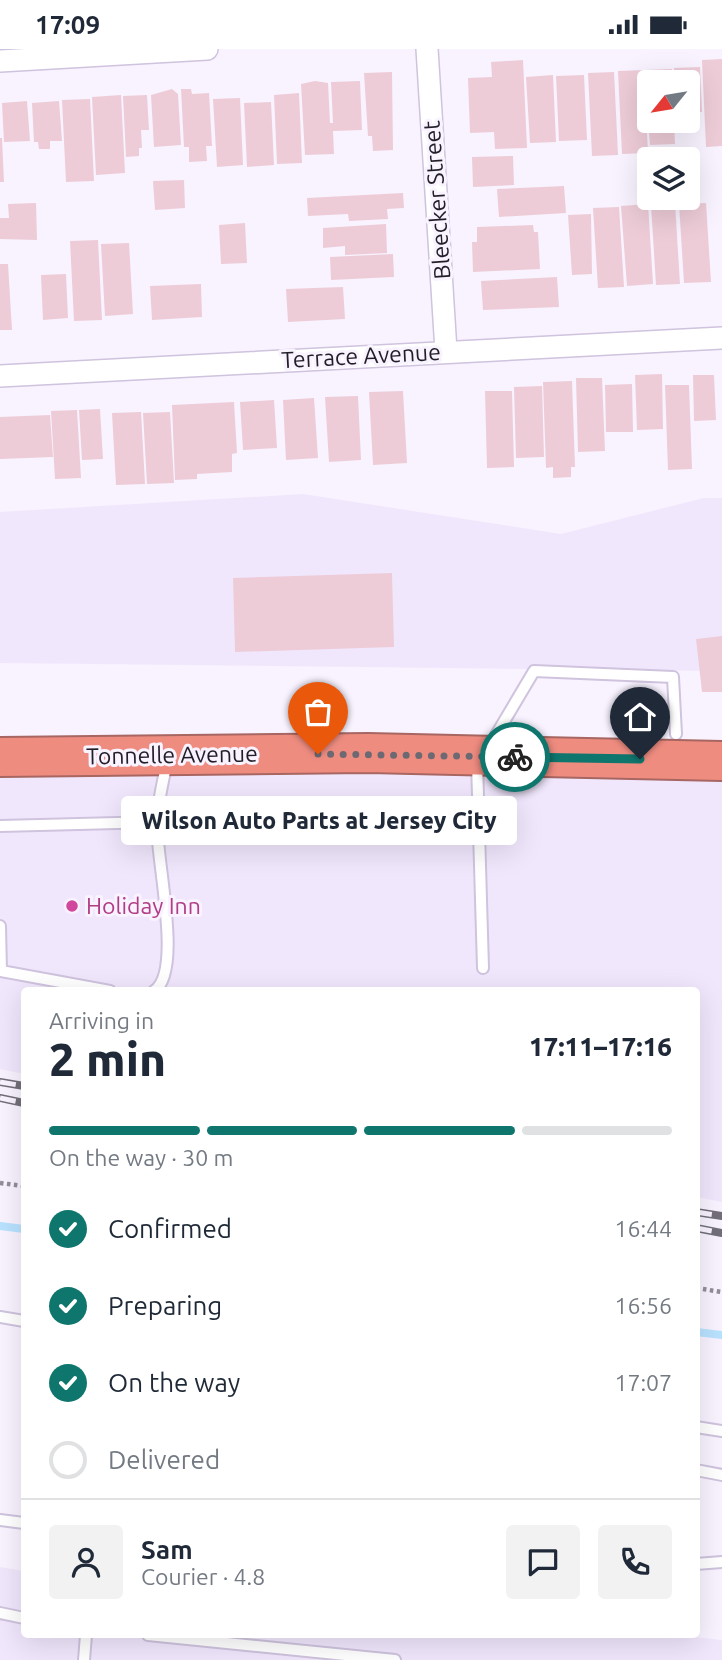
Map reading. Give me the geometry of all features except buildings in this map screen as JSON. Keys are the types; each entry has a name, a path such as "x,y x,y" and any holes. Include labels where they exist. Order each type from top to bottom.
{"highway":[{"name":"Tonnelle Avenue","path":"0,757 168,755 486,745 676,734 722,734"},
{"name":"Tonnelle Avenue","path":"0,736 486,745 722,761"}],"street":[{"path":"0,61 207,49"},
{"name":"Bleecker Street","path":"427,49 446,352"},
{"name":"Terrace Avenue","path":"0,376 722,338"}],"lane":[{"path":"483,968 486,745 534,671 673,677 676,734"},
{"path":"160,987 166,975 167,940 157,822 168,755"},
{"path":"0,826 157,822"},
{"path":"0,926 1,971 88,987"},
{"path":"0,1317 21,1320"},
{"path":"700,1428 722,1431"},
{"path":"700,1472 722,1475"},
{"path":"0,1520 21,1523"},
{"path":"700,1564 722,1562"},
{"path":"0,1613 21,1617"},
{"path":"84,1660 86,1638"},
{"path":"174,1638 327,1656 395,1660"}],"path":[{"path":"0,1183 21,1186"},
{"path":"700,1289 722,1292"}],"shaded area":[{"path":"303,494 561,534 704,498 722,498 722,671 0,663 0,512"},
{"path":"0,772 722,777 722,1202 700,1198 700,987 21,987 21,1073 0,1069"},
{"path":"0,1567 21,1570 21,1638 700,1638 722,1640 722,1660 0,1660"}],"waterway":[{"path":"0,1226 21,1229"},
{"path":"700,1332 722,1335"}],"railway":[{"path":"0,1082 21,1086"},
{"path":"0,1098 21,1102"},
{"path":"700,1213 722,1216"},
{"path":"700,1229 722,1233"}],"way so far":[{"path":"318,754 515,757"}],"place":[{"name":"Wilson Auto Parts at Jersey City","path":"318,754"},
{"name":"Holiday Inn","path":"72,906"}],"route":[{"path":"515,757 640,759"}]}
